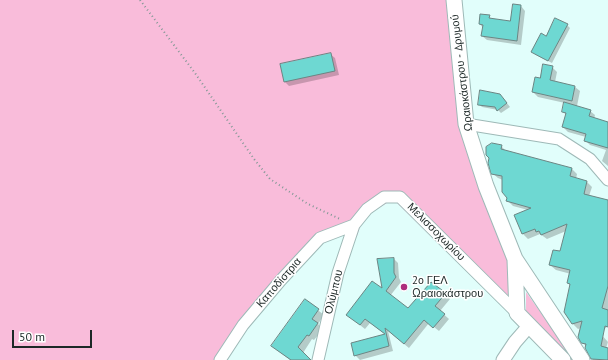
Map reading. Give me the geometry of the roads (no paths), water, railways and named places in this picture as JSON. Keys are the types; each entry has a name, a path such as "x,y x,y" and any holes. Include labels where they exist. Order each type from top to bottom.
{"main road":[{"name":"Ωραιοκάστρου - Δρυμού","path":"454,0 466,124 486,186 515,259"},
{"path":"515,259 517,313"},
{"path":"515,259 582,360"},
{"name":"Μελισσοχωρίου","path":"517,313 563,360"}],"street":[{"path":"466,124 559,138 590,159 608,180"},
{"name":"Μελισσοχωρίου","path":"354,225 367,209 384,197 400,197 517,313"},
{"name":"Καποδίστρια","path":"220,360 243,325 281,280 320,238 354,225"},
{"name":"Ολύμπου","path":"318,360 338,273 354,225"},
{"path":"503,360 515,342 529,326"}],"place":[{"name":"2o ΓΕΛ Ωραιοκάστρου","path":"404,287"}]}
